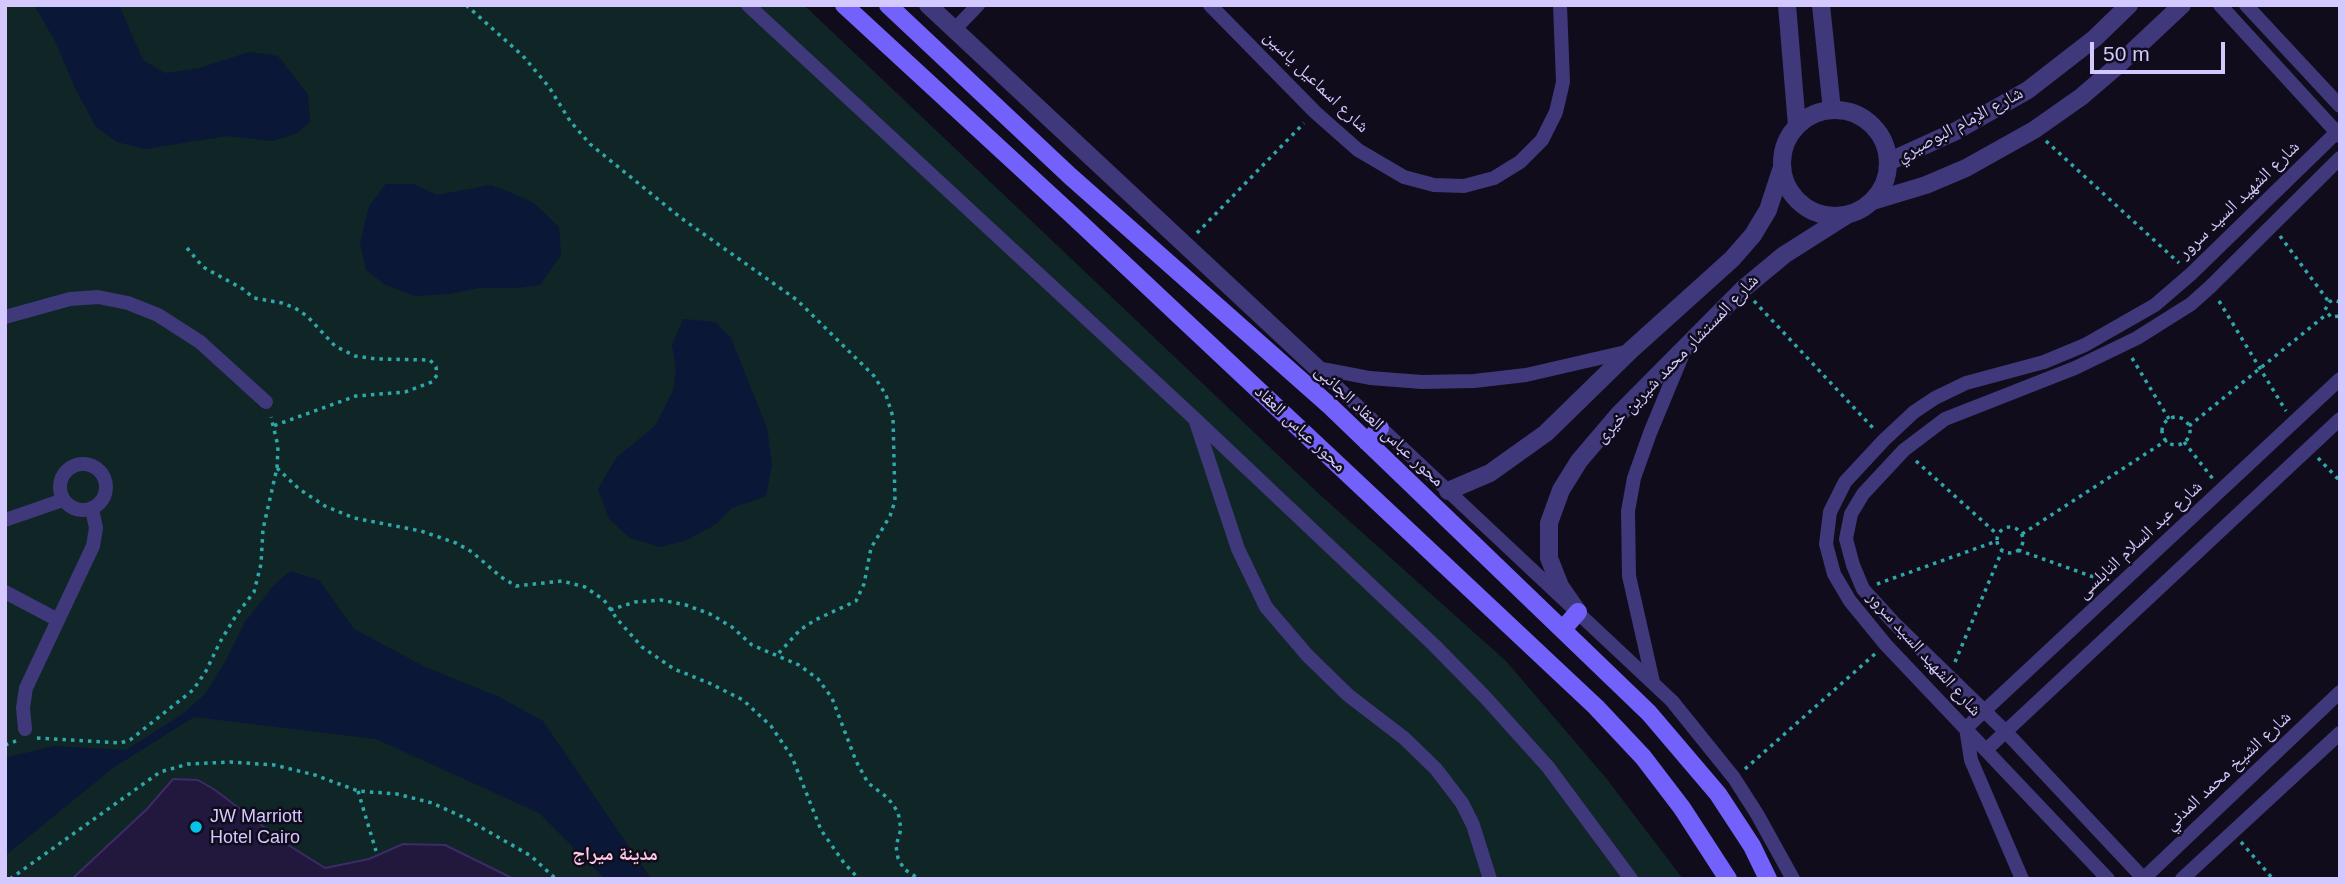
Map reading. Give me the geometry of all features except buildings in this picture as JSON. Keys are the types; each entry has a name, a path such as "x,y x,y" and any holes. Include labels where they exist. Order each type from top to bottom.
{"main road":[{"name":"محور عباس العقاد","path":"844,5 1596,707 1643,757 1682,808 1728,879"},
{"name":"محور عباس العقاد","path":"888,5 1096,200 1367,442 1649,713 1717,793 1752,846 1768,879"},
{"path":"1025,172 1034,166 1029,150 1032,140"},
{"path":"1073,216 1079,200 1096,200"},
{"path":"1367,442 1380,428"},
{"path":"1563,629 1578,612"}],"street":[{"path":"748,5 1194,418 1485,697 1548,767 1631,879"},
{"name":"محور عباس العقاد الجانبى","path":"928,5 1672,701 1734,778 1758,814 1793,879"},
{"path":"954,30 978,5"},
{"name":"شارع اسماعيل ياسين","path":"1210,5 1315,111 1358,149 1404,177 1434,185 1454,186 1494,178 1520,162 1542,139 1556,113 1563,82 1560,5"},
{"path":"1787,5 1797,126"},
{"path":"1821,5 1832,110"},
{"name":"شارع الإمام البوصيري","path":"1888,162 1956,131 2028,90 2095,38 2129,5"},
{"name":"شارع الإمام البوصيري","path":"1873,201 1966,169 2034,130 2116,68 2182,5"},
{"path":"2220,5 2339,133"},
{"path":"2246,5 2340,106"},
{"path":"1832,110 1846,111 1871,124 1883,141 1888,162 1886,177 1873,201 1847,215 1817,213 1803,206 1785,182 1782,167 1788,138 1797,126 1808,118 1832,110"},
{"name":"شارع الشهيد السيد سرور","path":"2108,879 1886,645 1850,601 1834,574 1826,544 1830,512 1845,482 1914,412 1966,383 2044,362 2085,345 2155,305 2339,133"},
{"name":"شارع الشهيد السيد سرور","path":"2143,878 1984,709 1948,677 1863,589 1846,539 1851,514 1863,494 1905,450 1945,419 2075,368 2167,321 2210,287 2340,158"},
{"name":"شارع المستشار محمد شيرين خيرى","path":"1447,491 1490,473 1546,433 1732,259 1769,211 1782,167"},
{"name":"شارع المستشار محمد شيرين خيرى","path":"1578,612 1560,586 1549,558 1549,523 1561,490 1579,461 1619,414 1743,289 1784,255 1847,215"},
{"path":"5,317 70,299 99,297 128,303 158,316 200,342 266,402"},
{"path":"2155,305 2167,321"},
{"path":"1654,683 1629,576 1628,511 1638,467 1686,346"},
{"path":"1317,368 1396,380 1474,381 1525,375 1631,351"},
{"name":"شارع عبد السلام النابلسى","path":"1966,728 2340,379"},
{"path":"1194,418 1238,549 1266,607 1348,695 1404,738 1436,769 1462,803 1473,825 1490,879"},
{"path":"1986,750 2340,419"},
{"path":"90,465 102,474 106,482 103,498 92,509 76,510 63,500 59,484 66,470 73,466 90,465"},
{"path":"5,520 63,500"},
{"path":"25,729 23,708 26,688 93,546 96,528 92,509"},
{"path":"5,592 58,620"},
{"name":"شارع الشيخ محمد المدني","path":"2143,878 2340,692"},
{"path":"1966,728 1971,760 2022,879"},
{"path":"2182,879 2340,733"}],"path":[{"path":"466,5 523,57 549,87 570,121 590,144 681,218 797,300 874,376 886,395 894,428 895,501 890,516 871,548 864,584 856,601 807,625 777,655"},
{"path":"1185,245 1315,111"},
{"path":"2034,130 2191,274"},
{"path":"2273,226 2329,302"},
{"path":"187,248 203,267 254,298 295,308 307,316 335,346 355,356 430,360 436,366 437,375 432,382 405,392 356,396 273,426"},
{"path":"2210,287 2292,423"},
{"path":"1743,289 1884,440"},
{"path":"2327,314 2326,305 2329,302 2340,302"},
{"path":"2189,426 2327,314"},
{"path":"2327,314 2331,317 2340,316"},
{"path":"2124,345 2169,419"},
{"path":"5,745 43,738 120,743 130,740 193,691 231,623 254,592 261,564 263,529 277,467 278,446 266,402"},
{"path":"2181,417 2189,426 2190,432 2184,442 2178,444 2167,440 2163,429 2169,419 2181,417"},
{"path":"2022,534 2167,440"},
{"path":"2184,442 2222,491"},
{"path":"2309,449 2340,481"},
{"path":"1905,450 1998,535"},
{"path":"277,467 299,489 325,506 354,518 421,531 456,543 516,586 562,581 585,587 604,600 642,647 674,669 743,700 771,726 792,757 821,830 859,879"},
{"path":"1948,677 2002,551 1997,541 1998,535 2006,527 2018,529 2022,534 2022,545 2013,553 2002,551"},
{"path":"1863,589 1997,541"},
{"path":"2018,550 2119,586"},
{"path":"610,610 635,602 661,600 686,605 710,614 732,627 752,645 799,665 817,679 832,698 856,761 868,783 888,798 898,812 901,830 896,846 898,859 904,869 919,879"},
{"path":"1734,778 1886,645"},
{"path":"10,879 160,772 188,764 231,762 274,765 315,775 358,791 397,794 432,803 465,818 531,856 556,879"},
{"path":"358,791 376,851"},
{"path":"2233,833 2273,879"}],"green space":[{"path":"5,5 804,5 1318,493 1506,661 1606,778 1683,879 5,879"}],"water":[{"path":"34,5 119,5 143,60 165,73 200,68 249,52 278,56 308,94 310,122 297,133 273,141 227,136 145,149 117,142 96,127 75,88 56,43"},
{"path":"386,184 414,184 437,195 491,185 514,194 534,203 559,227 561,255 540,285 479,288 449,294 415,296 384,284 366,270 360,243 369,206"},
{"path":"683,319 715,322 731,338 767,428 772,464 766,496 732,508 716,524 687,540 660,547 630,538 609,519 598,489 616,458 655,426 673,391 676,370 672,345"},
{"path":"290,571 319,580 354,629 425,667 497,696 543,721 651,879 605,879 539,813 376,739 194,717 113,768 5,856 5,758 54,746 126,750 181,715 206,693 245,622 274,585"}],"place":[{"name":"JW Marriott Hotel Cairo","path":"196,827"}],"district":[{"name":"مدينة ميراج","path":"615,855"}]}
